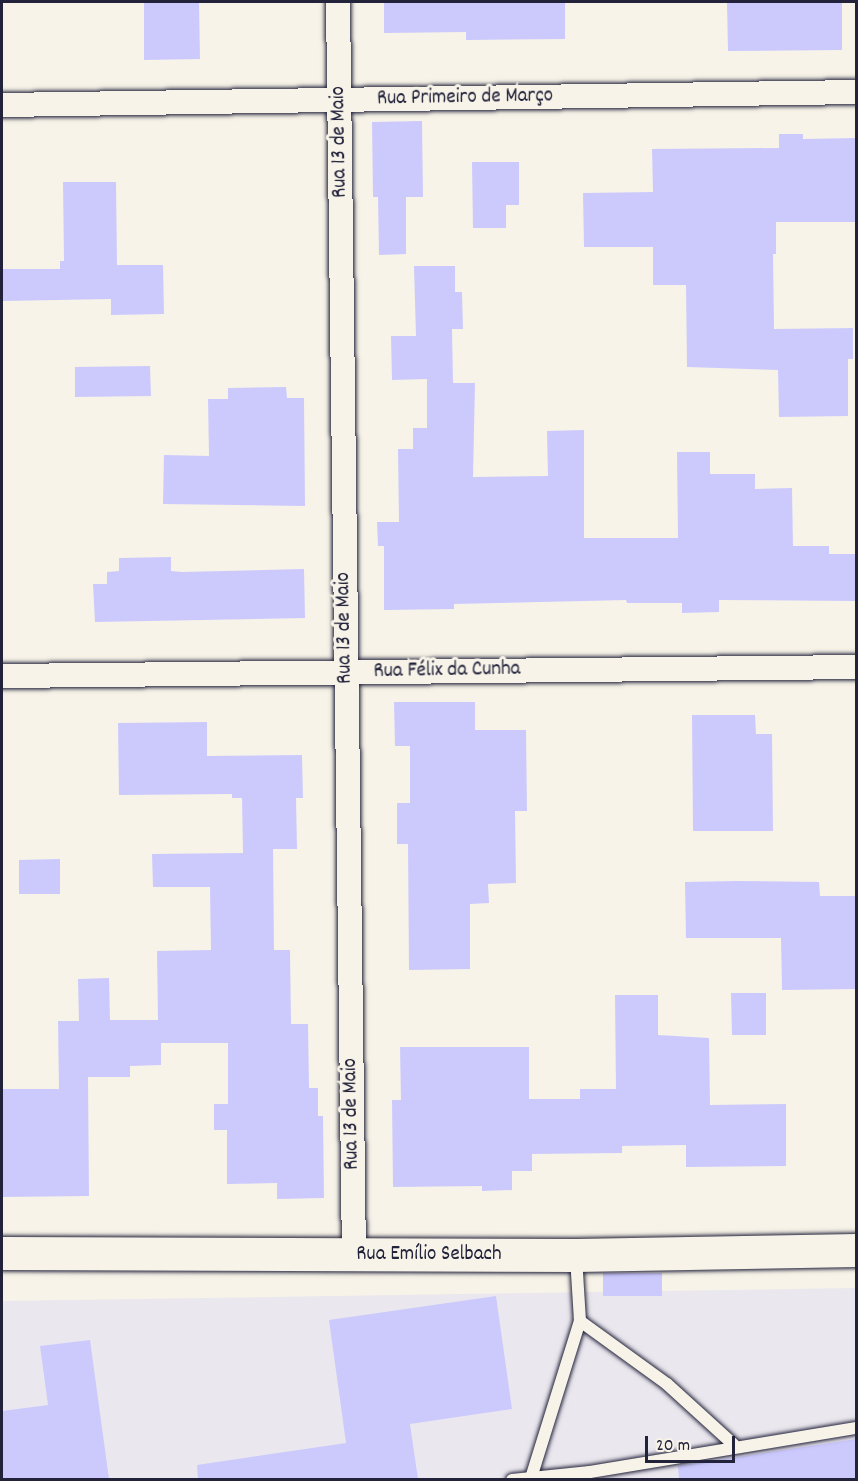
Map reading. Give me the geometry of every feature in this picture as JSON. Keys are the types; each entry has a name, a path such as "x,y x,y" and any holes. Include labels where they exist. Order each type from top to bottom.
{"main road":[{"name":"Rua Emílio Selbach","path":"2,1253 576,1255 856,1250"}],"street":[{"name":"Rua 13 de Maio","path":"338,2 354,1255"},
{"name":"Rua Primeiro de Março","path":"2,105 856,92"},
{"name":"Rua Félix da Cunha","path":"2,676 856,667"}],"lane":[{"path":"531,1478 580,1321 576,1255"},
{"path":"580,1321 667,1384 734,1445"},
{"path":"512,1479 590,1472 734,1445 856,1428"}],"shaded area":[{"path":"856,1288 856,1479 2,1479 2,1301"}],"building":[{"path":"144,2 199,2 200,59 144,60"},
{"path":"384,2 565,2 565,39 466,40 466,32 384,33"},
{"path":"727,2 842,2 842,50 728,51"},
{"path":"422,121 423,197 406,197 406,254 379,255 378,197 373,197 372,122"},
{"path":"779,134 803,134 803,139 856,138 856,222 776,222 776,254 773,254 774,329 853,328 853,359 848,359 848,416 779,417 778,370 687,367 686,285 653,285 653,247 584,247 583,193 653,192 652,149 779,148"},
{"path":"472,162 519,162 519,205 506,205 506,228 473,228"},
{"path":"63,182 116,182 117,265 163,265 164,314 111,315 111,299 2,301 2,269 60,269 60,261 64,261"},
{"path":"414,266 455,266 455,292 462,292 463,329 452,329 453,383 475,383 473,477 548,476 547,431 584,430 584,538 678,538 677,452 710,452 710,474 755,474 755,489 792,488 793,546 829,546 829,554 856,554 856,601 719,600 719,612 682,613 682,603 627,603 626,600 454,604 454,609 384,610 384,546 378,546 377,522 399,522 398,449 413,449 413,428 427,428 427,379 392,380 391,336 416,336"},
{"path":"150,366 151,396 75,397 75,367"},
{"path":"286,387 287,398 304,398 305,506 163,504 164,455 209,456 208,399 228,399 228,388"},
{"path":"171,557 171,571 182,572 304,569 305,618 95,622 93,584 107,584 107,572 119,571 119,558"},
{"path":"394,702 475,702 475,730 526,730 527,811 515,811 516,883 488,884 489,903 470,904 470,969 409,970 408,844 397,844 397,803 410,803 410,746 395,746"},
{"path":"692,715 755,715 756,734 772,734 773,831 693,831"},
{"path":"207,722 207,756 302,755 303,798 296,798 297,849 273,849 274,950 290,950 291,1024 308,1024 309,1088 318,1088 318,1116 323,1116 324,1198 277,1199 277,1183 227,1184 227,1130 214,1130 214,1104 228,1104 228,1043 161,1043 161,1065 130,1066 130,1077 88,1077 89,1196 3,1197 2,1089 59,1089 58,1021 79,1021 78,979 109,978 110,1020 158,1020 157,951 211,950 210,887 153,887 152,854 243,853 242,798 232,798 232,794 119,795 118,723"},
{"path":"60,859 60,894 19,894 19,860"},
{"path":"685,882 819,882 820,896 856,896 856,989 782,990 781,938 686,938"},
{"path":"731,993 766,993 766,1035 732,1035"},
{"path":"615,995 658,995 658,1035 709,1038 710,1105 786,1104 786,1166 686,1167 686,1145 622,1146 622,1153 532,1154 532,1171 512,1171 512,1190 482,1191 482,1186 393,1187 392,1100 401,1100 400,1047 529,1047 529,1099 580,1099 580,1089 616,1089"},
{"path":"603,1273 662,1273 662,1296 603,1296"},
{"path":"496,1296 512,1409 410,1424 418,1479 198,1479 197,1465 346,1443 329,1320"},
{"path":"90,1340 109,1479 2,1479 2,1411 48,1405 40,1346"},
{"path":"856,1439 856,1479 679,1479 678,1466"}]}
